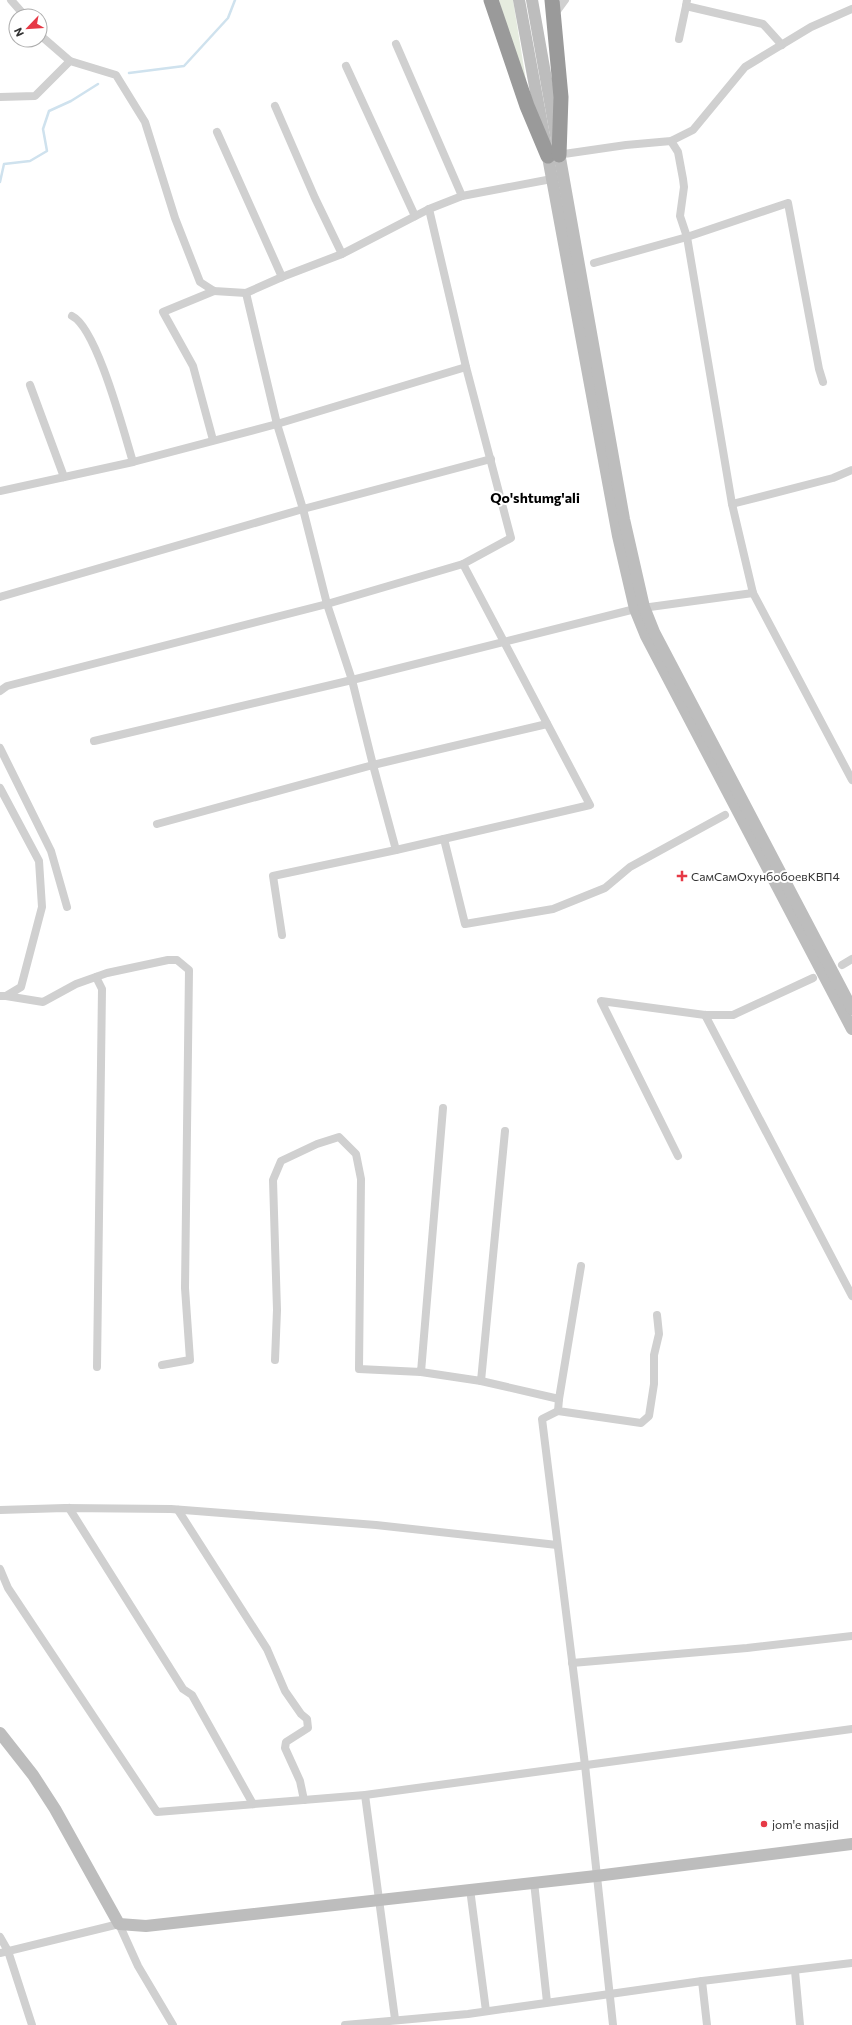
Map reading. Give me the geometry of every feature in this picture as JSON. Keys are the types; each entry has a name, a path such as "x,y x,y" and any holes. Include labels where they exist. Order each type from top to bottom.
{"highway":[{"path":"491,0 527,106 554,156"},
{"path":"552,0 561,97 554,156"}],"main road":[{"path":"519,0 554,156"},
{"path":"532,0 554,156 618,536 640,608 646,636 852,1029"},
{"path":"640,608 852,1009"},
{"path":"0,1733 33,1775 55,1808 119,1924 146,1926 596,1876 852,1844"}],"street":[{"path":"11,0 18,8"},
{"path":"554,16 565,0"},
{"path":"679,39 687,3 763,24 782,45"},
{"path":"554,156 626,145 671,141 693,130 746,67 812,27 852,9"},
{"path":"48,42 70,61 116,75 145,122 175,218 200,282 214,291 246,294 282,277 342,254 415,216 462,196 558,178"},
{"path":"396,44 462,196"},
{"path":"0,97 35,96 70,61"},
{"path":"346,66 415,216"},
{"path":"275,106 315,198 342,254"},
{"path":"217,132 282,277"},
{"path":"671,141 678,152 683,179 684,187 680,216 687,237 732,504 753,593 852,780"},
{"path":"594,264 687,237 788,203 819,369 823,382"},
{"path":"0,691 7,686 327,604 463,564 511,538 466,367 430,209"},
{"path":"213,440 193,366 163,312 214,291"},
{"path":"246,294 277,424 303,509 327,604 352,680 396,850"},
{"path":"72,316 78,319 84,326 107,378 133,462"},
{"path":"0,491 133,462 277,424 466,367"},
{"path":"30,385 64,477"},
{"path":"0,597 303,509 491,460"},
{"path":"732,504 833,478 852,470"},
{"path":"282,935 273,876 396,850 590,805 463,564"},
{"path":"94,741 352,680 503,641 640,608 753,593"},
{"path":"157,824 373,765 547,724"},
{"path":"0,748 51,851 67,907"},
{"path":"0,788 39,861 42,907 21,986 3,996"},
{"path":"444,839 464,924 553,909 605,888 630,867 725,815"},
{"path":"842,965 852,959"},
{"path":"3,996 43,1002 76,984 107,973 168,960 177,960 189,970 185,1288 190,1360 162,1365"},
{"path":"96,977 102,989 97,1367"},
{"path":"678,1156 601,1001 704,1015 733,1014 813,978"},
{"path":"704,1015 852,1296"},
{"path":"421,1372 443,1108"},
{"path":"481,1381 505,1132"},
{"path":"275,1360 277,1310 273,1180 281,1161 317,1144 339,1138 356,1154 362,1178 359,1369 421,1372 481,1381 559,1399"},
{"path":"558,1411 581,1266"},
{"path":"613,2025 608,1994 586,1765 542,1419 558,1411 641,1423 649,1416 654,1384 654,1355 659,1334 657,1315"},
{"path":"0,1510 69,1508 178,1510 376,1525 557,1545"},
{"path":"69,1508 183,1690 192,1695 253,1804"},
{"path":"178,1510 267,1649 285,1691 306,1719 308,1728 286,1742 284,1748 300,1781 304,1800"},
{"path":"0,1569 8,1588 157,1812 365,1795 852,1729"},
{"path":"572,1663 747,1648 852,1636"},
{"path":"365,1795 395,2019"},
{"path":"534,1882 548,2002"},
{"path":"470,1889 486,2011"},
{"path":"4,1952 119,1924 138,1966 173,2025"},
{"path":"0,1937 4,1952 32,2025"},
{"path":"345,2025 395,2019 437,2017 702,1981 852,1963"},
{"path":"795,1971 800,2025"},
{"path":"702,1981 707,2025"}],"shaded area":[{"path":"499,0 513,0 530,105"}],"waterway":[{"path":"129,73 184,66 228,18 235,0"},
{"path":"0,182 4,164 30,161 47,151 43,129 49,111 71,101 98,84"}],"place":[{"name":"СамСамОхунбобоевКВП4","path":"682,876"},
{"name":"jom'e masjid","path":"764,1824"}],"district":[{"name":"Qo'shtumg'ali","path":"535,497"}]}
